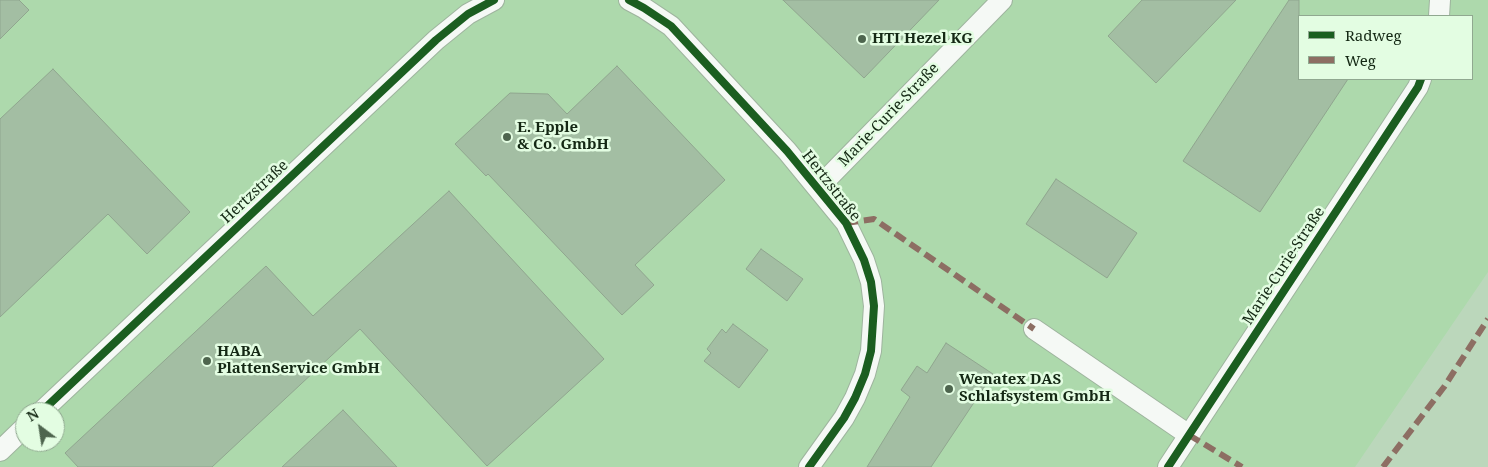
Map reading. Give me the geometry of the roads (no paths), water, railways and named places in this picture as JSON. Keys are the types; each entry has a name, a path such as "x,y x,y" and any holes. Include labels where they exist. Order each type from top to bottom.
{"street":[{"name":"Hertzstraße","path":"52,402 436,40 468,14 494,0"},
{"name":"Hertzstraße","path":"629,0 671,26 780,144 846,223 864,260 871,282 874,306 871,351 865,374 844,418 809,467"},
{"name":"Marie-Curie-Straße","path":"818,188 1002,0"},
{"path":"1440,0 1440,15"},
{"name":"Marie-Curie-Straße","path":"1168,467 1418,87 1421,80"},
{"path":"1034,329 1188,435"},
{"path":"0,451 15,437"}],"place":[{"name":"HTI Hezel KG","path":"862,39"},
{"name":"E. Epple & Co. GmbH","path":"507,137"},
{"name":"HABA PlattenService GmbH","path":"207,361"},
{"name":"Wenatex DAS Schlafsystem GmbH","path":"949,389"}]}
